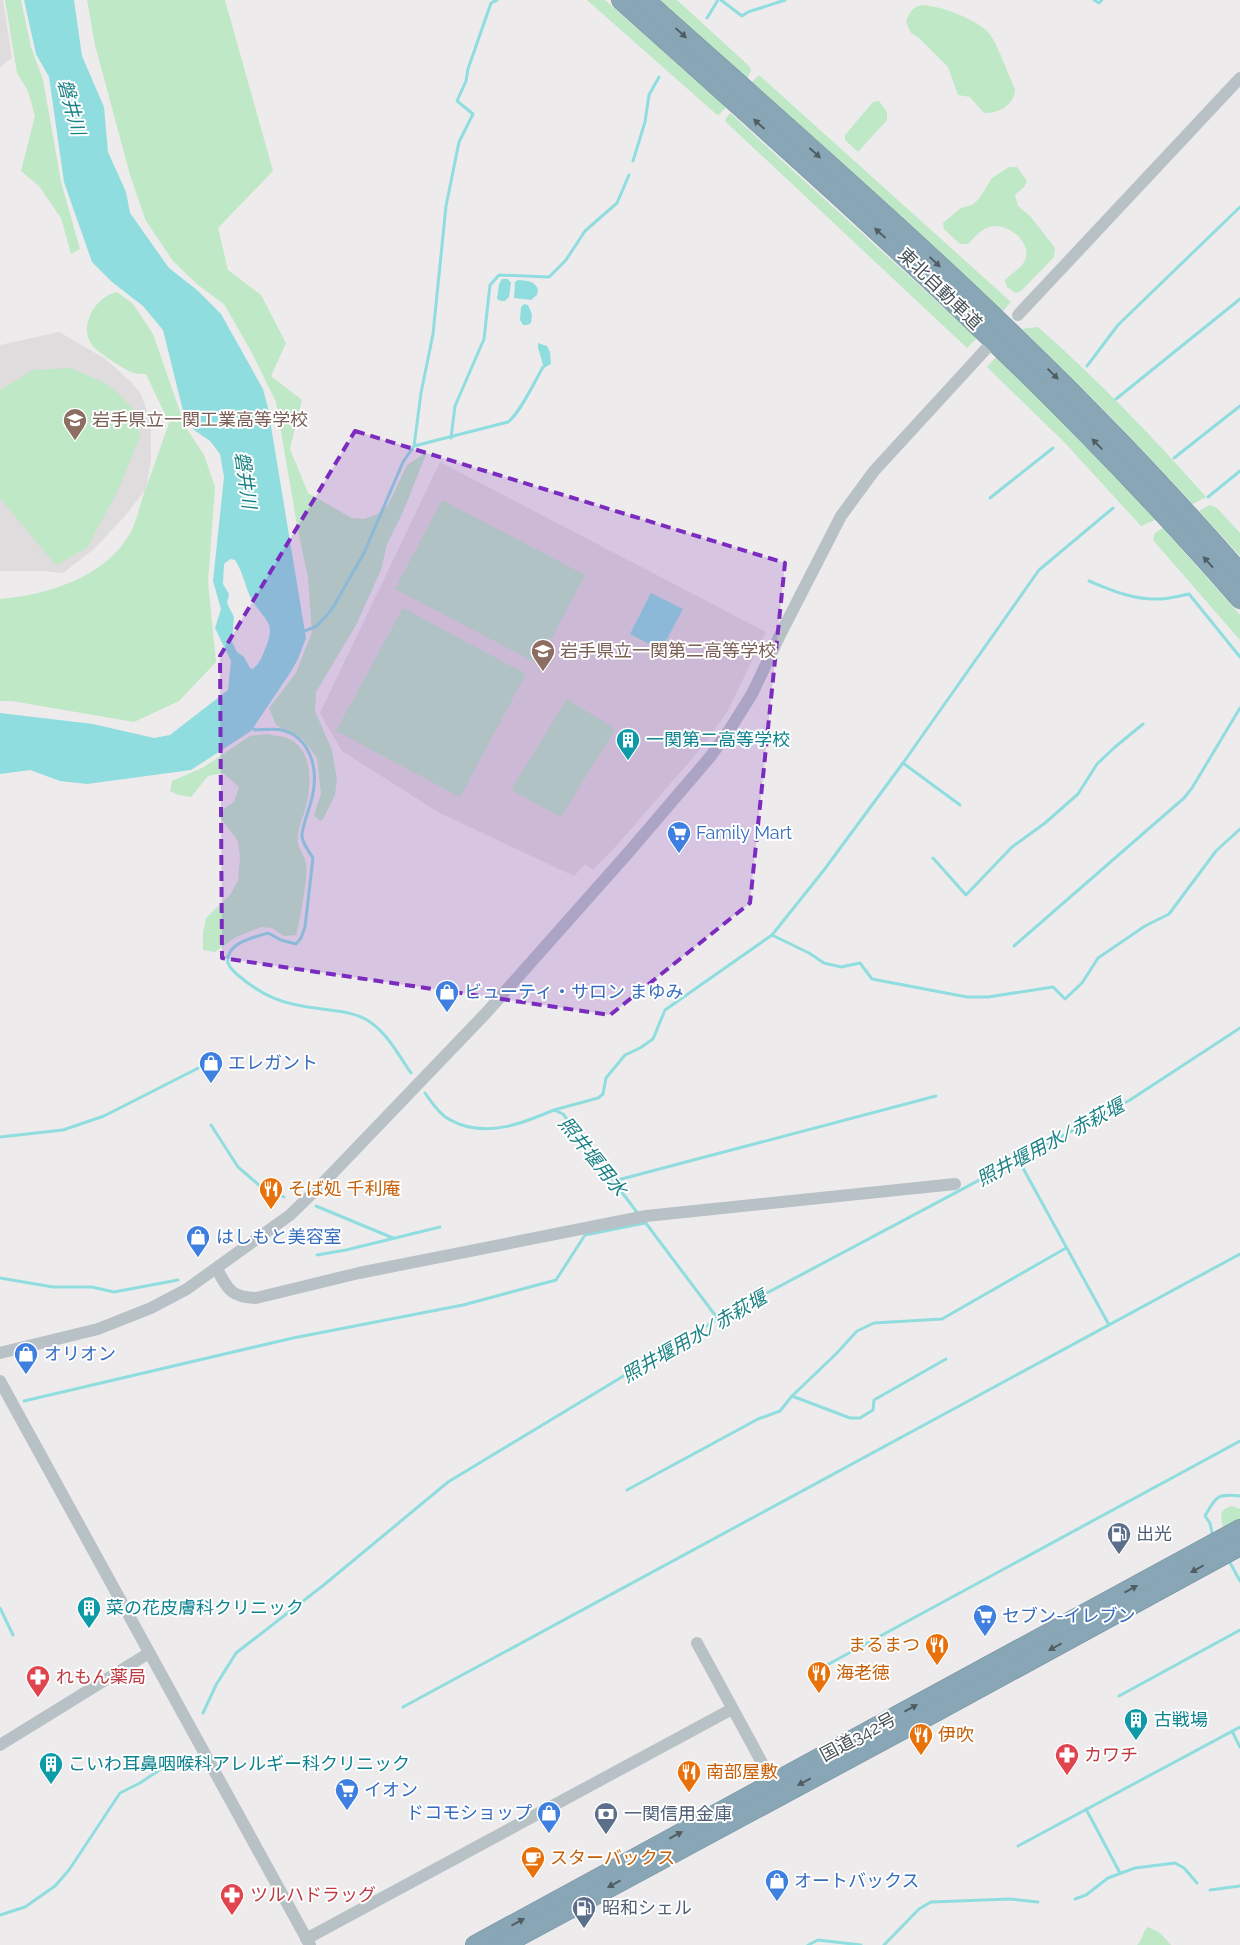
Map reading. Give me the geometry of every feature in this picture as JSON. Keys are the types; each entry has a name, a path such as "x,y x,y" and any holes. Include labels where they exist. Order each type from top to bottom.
{"highway":[{"name":"東北自動車道","path":"621,0 895,246 986,333 1074,419 1148,496 1240,599"},
{"name":"東北自動車道","path":"645,0 907,236 996,319 1085,406 1240,572"},
{"name":"国道342号","path":"475,1945 1240,1529"},
{"name":"国道342号","path":"503,1945 1240,1546"}],"street":[{"path":"1018,315 1240,78"},
{"path":"0,1353 98,1329 151,1308 187,1289 290,1214 323,1182 487,1012 710,758 752,694 841,516 874,471 986,349"},
{"path":"217,1269 231,1291 241,1298 256,1298 358,1273 646,1216 955,1184"},
{"path":"0,1381 308,1942 732,1709"},
{"path":"697,1643 773,1783"},
{"path":"0,1745 149,1653"}],"highlighted area":[{"path":"355,431 785,563 750,903 610,1015 222,958 220,656"}],"shaded area":[{"path":"0,0 3,0 12,58 0,67"},
{"name":"岩手県立一関工業高等学校","path":"59,332 104,358 130,381 141,394 151,423 151,459 146,489 125,516 94,549 63,573 0,571 0,345"},
{"name":"岩手県立一関第二高等学校","path":"440,462 766,632 727,712 704,745 593,870 585,864 574,876 438,812 342,751 320,713"}],"green space":[{"path":"5,0 21,0 31,47 43,80 61,182 80,249 71,254 61,218 39,186 21,171 35,116 28,91 17,73"},
{"path":"87,0 225,0 273,171 218,228 228,270 261,295 286,343 271,376 302,400 290,449 308,493 352,518 364,519 378,514 388,505 407,465 427,452 403,512 387,544 381,570 356,625 316,692 315,711 332,750 337,780 335,795 323,819 320,821 314,815 321,794 317,758 303,739 276,725 269,708 296,673 312,632 308,578 276,402 251,351 224,304 198,285 173,261 146,221 130,175 95,45"},
{"path":"587,0 605,0 726,107 719,115 716,114"},
{"path":"660,0 677,0 749,66 751,70 747,79"},
{"path":"922,5 958,14 976,23 989,33 1015,89 1012,99 1005,107 995,112 984,113 970,97 958,95 948,67 919,38 911,33 906,22 911,11"},
{"path":"759,75 1011,302 1002,312 752,82"},
{"path":"879,101 887,112 887,120 858,152 845,140 845,135 873,102"},
{"path":"730,113 977,338 967,348 727,123 725,120"},
{"path":"1009,167 1017,167 1027,181 1024,187 1015,195 1018,206 1031,217 1055,248 1054,257 1021,291 1016,293 1007,287 1005,280 1025,260 1025,246 1016,234 1003,227 989,227 980,232 968,244 960,244 944,229 943,223 961,208 972,205 978,200 992,178"},
{"path":"117,292 133,304 153,334 185,426 204,455 215,487 208,582 216,662 179,701 134,722 12,701 0,701 0,599 37,593 74,581 107,561 120,548 131,532 169,423 146,374 133,373 117,364 95,349 89,338 87,330 91,313 102,299"},
{"path":"1038,327 1125,410 1206,497 1193,504 1109,415 1022,329"},
{"path":"997,356 1117,477 1155,520 1141,526 1065,443 987,367"},
{"name":"岩手県立一関工業高等学校","path":"70,368 103,382 118,393 133,409 140,436 119,488 87,548 56,565 0,498 0,390 33,370"},
{"path":"442,500 585,575 538,664 395,589"},
{"path":"1210,505 1217,508 1240,533 1240,556 1199,511"},
{"path":"1163,528 1240,615 1240,640 1153,540 1155,533"},
{"path":"403,608 526,674 460,797 336,731"},
{"path":"567,699 615,729 561,817 511,790"},
{"path":"268,734 287,738 296,743 306,758 308,768 308,797 298,838 306,864 306,879 296,935 284,936 272,928 261,927 236,937 215,952 203,950 203,933 206,918 230,895 238,881 240,858 238,841 219,816 225,808 234,802 239,787 223,773 208,776 191,797 178,795 170,791 172,781 204,767 250,736"},
{"path":"1232,1506 1240,1509 1240,1519 1224,1528 1222,1520 1223,1511"},
{"path":"1148,1927 1160,1933 1171,1945 1137,1945"}],"water":[{"name":"磐井川","path":"24,0 74,0 82,56 104,107 108,152 126,192 130,213 169,268 197,290 221,314 263,389 268,408 306,638 290,673 251,731 191,770 87,784 60,781 30,770 0,774 0,713 93,724 154,738 170,735 228,690 231,661 215,628 221,609 213,581 224,477 220,454 210,441 194,430 184,415 163,330 143,306 112,282 92,262 64,182 49,77 36,54","holes":["230,559 235,560 250,595 270,627 263,655 253,669 250,668 244,657 237,652 232,642 234,617 227,603 229,594 223,584 224,564"]},
{"path":"502,279 508,279 511,283 509,297 505,301 497,299 499,284"},
{"path":"518,280 534,284 538,289 537,295 531,300 514,298 515,282"},
{"path":"524,304 528,305 532,314 531,323 527,325 523,325 520,320 521,307"},
{"path":"538,343 547,346 550,352 551,364 544,368 538,348"},
{"path":"651,593 683,609 661,650 630,634"}],"waterway":[{"path":"414,446 421,393 433,334 446,206 459,142 473,114 457,101 466,81 468,69 491,3 497,0"},
{"path":"707,18 718,0"},
{"path":"721,0 742,16 748,12 785,0"},
{"path":"1094,0 1099,3 1102,0"},
{"path":"633,161 645,122 649,95 659,77"},
{"path":"451,438 455,406 484,339 490,285 499,275 549,277 566,260 585,231 617,203 629,175"},
{"path":"1087,366 1118,325 1240,207"},
{"path":"1116,399 1240,299"},
{"path":"302,632 317,626 332,609 364,553 403,462 414,446 508,422 522,404 543,367"},
{"path":"1174,458 1240,406"},
{"path":"990,498 1053,448"},
{"path":"1208,497 1240,471"},
{"path":"554,1110 598,1098 603,1094 606,1078 625,1055 653,1039 665,1010 772,935 824,870 903,763 1039,570 1113,508"},
{"path":"1089,581 1122,594 1140,598 1162,599 1189,594 1240,657"},
{"path":"1014,946 1184,798 1192,788 1240,708"},
{"path":"933,858 966,895 1012,847 1045,823 1078,794 1097,764 1143,724"},
{"name":"照井堰用水","path":"251,726 255,730 279,729 292,734 299,739 310,755 313,764 314,783 302,837 313,858 305,927 301,938 296,944 281,940 268,933 252,938 232,950 227,960 228,963 248,983 283,1002 364,1018 388,1039 411,1073"},
{"path":"903,763 960,805"},
{"path":"772,935 809,953 824,963 841,967 860,963 872,979 967,997 988,997 1053,987 1065,999 1082,983 1098,958 1145,926 1169,914 1216,851 1240,829"},
{"name":"照井堰用水/赤萩堰","path":"203,1713 216,1685 236,1653 325,1584 448,1482 718,1319 1130,1100 1240,1028"},
{"path":"0,1137 63,1130 104,1116 220,1057"},
{"name":"照井堰用水","path":"425,1093 435,1107 446,1117 459,1124 483,1129 519,1123 554,1110 563,1114 639,1215"},
{"path":"614,1181 936,1096"},
{"path":"211,1125 238,1167 260,1186 284,1197"},
{"path":"1018,1159 1109,1325"},
{"path":"316,1206 393,1238"},
{"name":"照井堰用水","path":"645,1222 718,1319"},
{"path":"24,1401 293,1338 463,1305 556,1280 585,1235 645,1223"},
{"path":"317,1255 346,1250 440,1227"},
{"path":"627,1490 758,1419 780,1411 792,1396 857,1331 874,1323 942,1319 1066,1248"},
{"path":"403,1707 1240,1254"},
{"path":"0,1278 53,1287 92,1287 114,1292 178,1280"},
{"path":"792,1396 850,1418 860,1418 873,1410 874,1400 946,1359"},
{"path":"825,1666 1240,1441"},
{"path":"1213,1538 1210,1523 1205,1516 1212,1504 1222,1496 1240,1496"},
{"path":"1228,1559 1240,1581"},
{"path":"0,1608 13,1635"},
{"path":"1119,1696 1240,1630"},
{"path":"1018,1846 1240,1727"},
{"path":"1232,1731 1240,1747"},
{"name":"照井堰用水/赤萩堰","path":"0,1915 25,1907 55,1886 69,1870 120,1793 140,1783 174,1758"},
{"path":"1086,1809 1120,1873"},
{"path":"1075,1899 1086,1895 1108,1878 1135,1868 1175,1863 1184,1868 1197,1883"},
{"path":"1210,1890 1240,1886"},
{"path":"884,1945 919,1909 931,1902 1010,1899 1038,1902"},
{"path":"808,1945 818,1940 861,1945"}],"place":[{"name":"岩手県立一関工業高等学校","path":"75,441"},
{"name":"岩手県立一関第二高等学校","path":"543,672"},
{"name":"一関第二高等学校","path":"628,761"},
{"name":"Family Mart","path":"679,854"},
{"name":"ビューティ・サロン まゆみ","path":"447,1013"},
{"name":"エレガント","path":"211,1084"},
{"name":"そば処 千利庵","path":"271,1210"},
{"name":"はしもと美容室","path":"198,1258"},
{"name":"オリオン","path":"26,1375"},
{"name":"出光","path":"1119,1555"},
{"name":"菜の花皮膚科クリニック","path":"89,1629"},
{"name":"セブン-イレブン","path":"985,1637"},
{"name":"まるまつ","path":"937,1666"},
{"name":"海老徳","path":"819,1694"},
{"name":"れもん薬局","path":"38,1698"},
{"name":"古戦場","path":"1136,1741"},
{"name":"伊吹","path":"921,1756"},
{"name":"カワチ","path":"1067,1776"},
{"name":"こいわ耳鼻咽喉科アレルギー科クリニック","path":"51,1785"},
{"name":"南部屋敷","path":"689,1793"},
{"name":"イオン","path":"347,1811"},
{"name":"ドコモショップ","path":"549,1834"},
{"name":"一関信用金庫","path":"606,1835"},
{"name":"スターバックス","path":"533,1879"},
{"name":"オートバックス","path":"777,1902"},
{"name":"ツルハドラッグ","path":"232,1916"},
{"name":"昭和シェル","path":"584,1929"}]}
